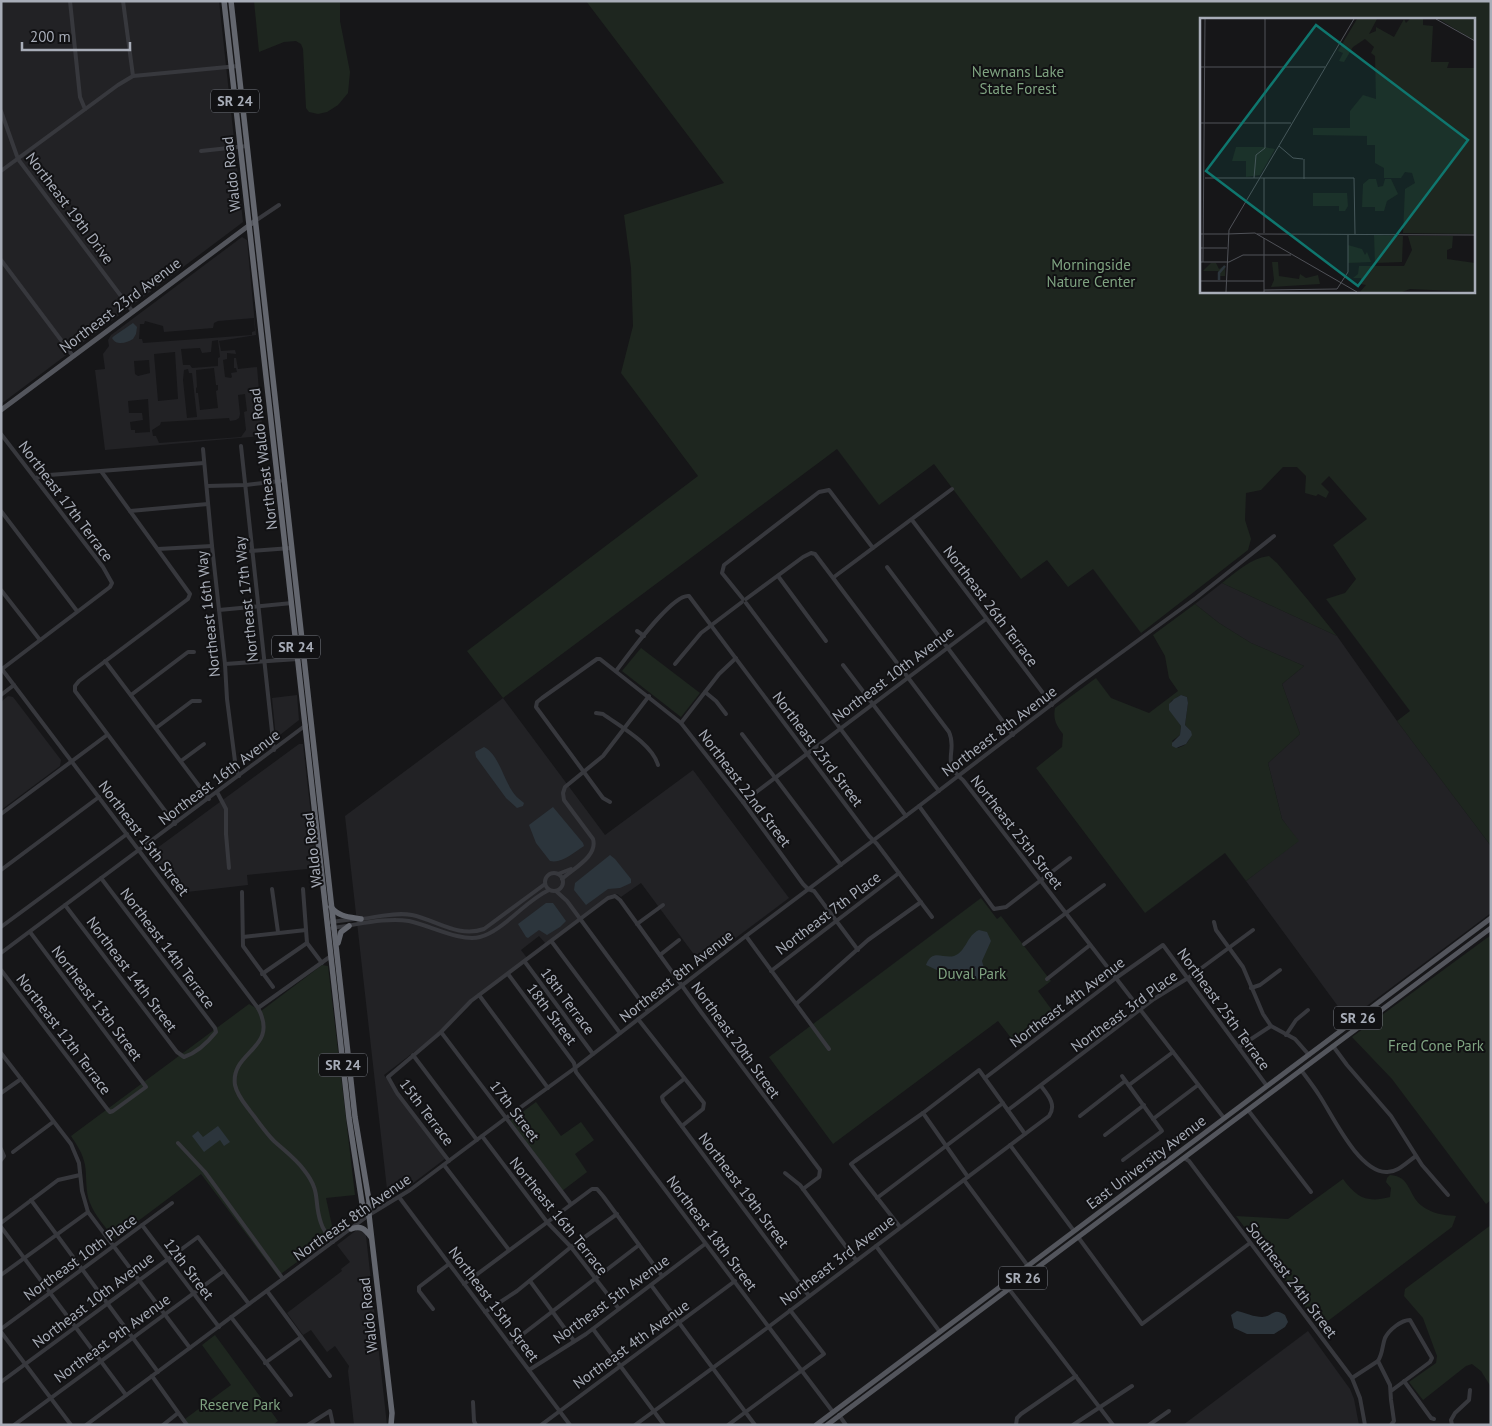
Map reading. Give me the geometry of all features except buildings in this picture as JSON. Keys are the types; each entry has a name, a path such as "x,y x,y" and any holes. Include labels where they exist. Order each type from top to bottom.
{"highway":[{"name":"Waldo Road","path":"224,1 235,66"},
{"name":"Waldo Road","path":"230,1 244,146 255,221"},
{"name":"Waldo Road","path":"244,146 249,225"},
{"name":"Northeast Waldo Road","path":"255,221 259,290"},
{"name":"Northeast Waldo Road","path":"249,225 259,290 281,481"},
{"name":"Waldo Road","path":"281,481 331,907 331,956 357,1178 362,1204 368,1215"},
{"name":"Waldo Road","path":"301,658 301,690 309,723 331,925 336,948 355,1117 368,1201 368,1215 392,1413 391,1425"},
{"path":"331,907 342,916 361,919"},
{"path":"336,948 341,932 349,926"},
{"path":"350,1229 356,1227 363,1228 372,1239"},
{"name":"Waldo Road","path":"392,1413 396,1425"}],"main road":[{"name":"Northeast 23rd Avenue","path":"1,410 255,221"},
{"name":"East University Avenue","path":"816,1425 1491,918"},
{"name":"East University Avenue","path":"827,1425 1491,928"},
{"path":"1445,952 1450,958"},
{"path":"1399,987 1403,994"},
{"path":"1329,1040 1334,1046"},
{"path":"1309,1055 1314,1061"},
{"path":"1296,1064 1301,1070"},
{"path":"1267,1086 1273,1091"},
{"path":"1244,1104 1248,1110"},
{"path":"1224,1118 1229,1124"},
{"path":"1177,1154 1184,1158"},
{"path":"1135,1185 1140,1191"},
{"path":"1074,1231 1078,1237"},
{"path":"1028,1266 1032,1271"},
{"path":"1006,1282 1009,1289"},
{"path":"940,1332 944,1337"},
{"path":"891,1368 896,1373"},
{"path":"833,1412 839,1415"}],"street":[{"path":"70,1 80,97 85,109"},
{"path":"123,1 133,76"},
{"path":"1,171 133,76 235,66"},
{"name":"Northeast 19th Drive","path":"1,111 18,159 133,312"},
{"path":"201,152 244,146"},
{"path":"255,221 279,205"},
{"path":"1,260 73,356"},
{"name":"Northeast 17th Terrace","path":"1,434 110,576 112,582 110,587 77,612"},
{"name":"Northeast 17th Way","path":"241,446 251,551 260,607 274,750"},
{"name":"Northeast 16th Way","path":"203,449 230,725 236,768 239,776"},
{"path":"35,478 49,475 204,463"},
{"path":"101,472 190,594 188,599 79,681 75,688 78,696 175,824"},
{"path":"207,486 246,485 281,481"},
{"path":"834,577 952,489"},
{"path":"873,548 829,490 819,492 724,565 722,573 906,816"},
{"path":"130,511 208,504"},
{"path":"1,511 77,612 2,669"},
{"name":"Northeast 26th Terrace","path":"912,520 1052,705"},
{"name":"Northeast 8th Avenue","path":"89,1424 368,1215 399,1197 575,1068 681,985 1193,600 1274,536"},
{"path":"158,549 212,546"},
{"path":"251,551 288,548"},
{"name":"Northeast 25th Street","path":"778,576 803,557 812,553 819,558 949,732 952,742 950,763 958,776 1224,1118"},
{"path":"887,568 1013,735"},
{"path":"675,664 696,638 778,576 826,641"},
{"path":"1,590 40,640"},
{"name":"Northeast 23rd Street","path":"644,636 677,599 686,595 691,599 932,917"},
{"path":"220,610 294,603"},
{"name":"Northeast 10th Avenue","path":"743,802 775,776 986,619"},
{"path":"709,622 718,620"},
{"path":"616,671 644,636 638,631"},
{"path":"131,695 188,652 194,652"},
{"path":"225,664 301,658"},
{"path":"681,722 722,670 736,658"},
{"name":"Northeast 22nd Street","path":"584,772 536,707 537,702 542,698 597,659 600,659 681,722 808,889 814,891 858,950"},
{"path":"106,661 209,798"},
{"path":"843,665 939,791"},
{"name":"Northeast 15th Street","path":"2,669 258,1008 264,1025 263,1034 257,1046 238,1066 235,1075 236,1091 272,1139 310,1177 317,1194 320,1222 333,1242"},
{"path":"1,694 14,685"},
{"path":"705,692 726,714"},
{"path":"567,901 561,887 562,879 591,854 594,844 593,839 564,800 563,793 565,787 602,756 649,696"},
{"path":"156,728 192,701 200,701"},
{"path":"596,713 603,714 649,749 655,756 658,765"},
{"name":"Northeast 16th Avenue","path":"1,953 309,723"},
{"path":"742,734 841,865"},
{"path":"1,814 107,735"},
{"path":"182,761 204,744"},
{"path":"584,772 603,798 610,802"},
{"path":"217,792 226,808 229,868"},
{"path":"1,870 99,797"},
{"path":"919,806 994,909 1006,907 1070,858"},
{"path":"1,927 127,834"},
{"path":"549,890 545,884 545,879 548,875 558,874 576,867"},
{"name":"Northeast 7th Place","path":"771,971 899,873"},
{"path":"558,874 562,879"},
{"name":"Northeast 14th Terrace","path":"101,878 216,1028 211,1038 189,1055 181,1056"},
{"path":"331,925 404,914 465,932 474,932 484,929 545,884"},
{"path":"1024,944 1104,885"},
{"path":"556,891 561,887"},
{"path":"272,889 278,932"},
{"path":"302,889 307,943 322,963"},
{"path":"331,925 349,926 400,920 463,937 481,937 496,929 534,898 549,890 556,891 567,901 648,1011"},
{"path":"242,892 243,946 273,987"},
{"name":"Northeast 20th Street","path":"581,920 608,898 615,896 620,900 681,985 820,1170 819,1177 803,1189"},
{"path":"796,1004 858,950 922,902"},
{"name":"Northeast 14th Street","path":"65,905 181,1056"},
{"path":"637,924 663,905"},
{"path":"477,1140 413,1055 441,1032 479,995 581,920"},
{"path":"1214,922 1216,930 1243,967 1263,1014 1271,1026 1299,1042 1309,1055"},
{"path":"434,928 436,923"},
{"path":"243,937 306,930"},
{"name":"Northeast 3rd Place","path":"1008,1110 1140,1010 1188,978 1253,930"},
{"name":"Northeast 13th Street","path":"30,932 146,1087 110,1112"},
{"path":"746,936 829,1049"},
{"path":"660,955 679,940"},
{"path":"552,942 620,1033"},
{"path":"262,974 307,943"},
{"path":"1047,978 1090,945"},
{"name":"Northeast 4th Avenue","path":"985,1078 1116,978 1164,945"},
{"name":"Northeast 25th Terrace","path":"1164,945 1267,1086"},
{"path":"258,1008 331,956"},
{"name":"18th Terrace","path":"525,962 593,1054"},
{"name":"Northeast 12th Terrace","path":"1,970 110,1112"},
{"path":"1251,988 1260,985 1280,970"},
{"name":"18th Street","path":"508,974 574,1063 575,1068"},
{"path":"479,995 548,1088"},
{"path":"1286,1035 1296,1020 1308,1010"},
{"path":"638,1019 704,1104 703,1109 682,1126"},
{"path":"1239,1047 1271,1026"},
{"name":"17th Street","path":"441,1032 571,1204"},
{"path":"1334,1046 1347,1065 1391,1116 1416,1156 1448,1195"},
{"path":"1129,1085 1173,1052"},
{"path":"1,1053 71,1144 79,1163 82,1191 88,1212 190,1348"},
{"name":"15th Terrace","path":"413,1055 388,1077 397,1093 449,1161"},
{"name":"Northeast 18th Street","path":"575,1068 576,1072 833,1412"},
{"path":"900,1227 851,1164 923,1113 979,1070 1025,1134"},
{"path":"1301,1070 1320,1095 1349,1142 1360,1157 1369,1165 1385,1172 1394,1171 1416,1156"},
{"path":"1122,1076 1162,1131 1123,1160"},
{"path":"1,1093 21,1079"},
{"name":"Northeast 19th Street","path":"684,1079 662,1098 809,1296"},
{"path":"1080,1116 1125,1081"},
{"path":"1153,1119 1198,1085"},
{"name":"Northeast 3rd Avenue","path":"635,1425 1010,1146 1052,1112 1052,1102 1040,1086"},
{"path":"877,1198 1003,1103"},
{"path":"1105,1135 1144,1105"},
{"path":"1248,1110 1311,1192"},
{"path":"923,1113 1028,1266"},
{"path":"13,1152 53,1122"},
{"name":"Northeast 16th Terrace","path":"482,1136 547,1222 571,1247 619,1309"},
{"path":"178,1143 205,1172 283,1279"},
{"path":"1010,1146 1074,1231"},
{"path":"1,1160 4,1156 2,1150"},
{"name":"Southeast 24th Street","path":"1184,1158 1189,1161 1352,1378 1360,1398 1365,1425"},
{"path":"444,1165 509,1250"},
{"path":"785,1173 803,1189 856,1260"},
{"path":"1,1223 58,1180 80,1175"},
{"path":"464,1284 587,1192 594,1189 597,1189 603,1196 662,1276"},
{"name":"Northeast 15th Street","path":"399,1197 570,1425"},
{"path":"31,1200 158,1372"},
{"name":"Northeast 10th Place","path":"1,1330 172,1203"},
{"path":"1,1275 55,1234 88,1212"},
{"path":"485,1312 504,1301 571,1247 617,1214"},
{"name":"12th Street","path":"142,1225 219,1326"},
{"path":"1,1227 126,1395"},
{"name":"Northeast 10th Avenue","path":"1,1382 198,1237 224,1271"},
{"path":"1078,1237 1142,1324 1250,1243"},
{"name":"Northeast 5th Avenue","path":"529,1370 593,1329 705,1244"},
{"path":"510,1344 639,1245"},
{"path":"876,1246 940,1332"},
{"path":"432,1309 419,1291 419,1287 449,1264"},
{"path":"224,1271 249,1304"},
{"name":"Northeast 9th Avenue","path":"14,1425 224,1271"},
{"path":"530,1281 574,1341"},
{"name":"Northeast 4th Avenue","path":"541,1425 735,1282"},
{"path":"651,1285 755,1425"},
{"path":"1009,1289 1113,1425"},
{"path":"267,1291 330,1376"},
{"path":"728,1425 824,1354 790,1310"},
{"path":"232,1317 291,1395"},
{"path":"1352,1378 1378,1361 1385,1339 1390,1331 1404,1321 1410,1320 1432,1357 1430,1362 1391,1391"},
{"path":"593,1329 664,1425"},
{"path":"1,1330 71,1425"},
{"path":"265,1362 301,1337"},
{"path":"1378,1361 1389,1380 1392,1424"},
{"path":"152,1376 187,1425"},
{"path":"1016,1424 1017,1418 1033,1404 1076,1376"},
{"path":"1404,1381 1431,1418 1434,1419"},
{"path":"1073,1425 1099,1406 1132,1386"},
{"path":"1452,1425 1451,1420 1455,1412 1469,1400 1470,1390"},
{"path":"473,1402 476,1425"},
{"path":"308,1425 330,1411 333,1425"},
{"path":"1149,1425 1169,1411"},
{"path":"163,1425 178,1413"},
{"path":"839,1415 846,1425"}],"shaded area":[{"path":"1,1 219,1 243,222 1,404"},
{"path":"242,237 247,240 256,335 219,341 221,351 235,350 236,354 227,353 227,359 223,360 225,377 231,378 231,373 237,372 236,368 234,368 234,358 236,358 238,369 257,367 263,436 105,450 95,370 105,369 103,354 109,346 108,340 111,335","holes":["254,318 255,331 252,332 252,335 143,343 142,339 139,339 140,324 144,324 145,321 163,326 164,332 213,328 214,323","218,340 220,357 218,358 218,366 192,368 190,365 183,365 181,349 200,348 202,353 211,352 212,341","175,352 178,399 158,401 154,354","149,360 150,373 138,376 135,374 134,361","214,368 216,385 218,385 218,390 216,391 218,408 200,410 198,393 196,393 196,370","188,369 189,373 192,373 197,417 187,418 183,380 184,370","245,394 247,411 244,412 246,430 241,437 159,443 156,436 153,436 152,430 160,425 161,422 229,418 230,421 239,418 238,395","148,399 150,432 135,433 135,430 131,430 130,422 143,420 142,413 129,413 128,401"]},
{"path":"133,323 137,327 133,339 122,343 114,341 112,338 114,336"},
{"path":"1222,583 1337,636 1397,721 1491,846 1491,913 1348,1020 1246,881 1298,841 1282,819 1268,763 1300,734 1282,684 1304,666 1251,643 1219,623 1195,604"},
{"path":"297,695 299,720 276,738 272,698"},
{"path":"1181,695 1187,697 1185,725 1192,735 1186,744 1176,748 1172,746 1172,743 1180,735 1181,726 1169,710 1169,704"},
{"path":"8,696 13,697 61,760 60,766 1,810 1,702"},
{"path":"503,698 605,835 693,770 789,898 701,964 641,883 621,897 617,894 610,895 546,944 539,936 521,950 527,958 477,996 431,1039 384,1075 446,1158 408,1187 388,1198 345,816"},
{"path":"299,744 303,744 317,868 247,875 248,885 178,893 149,854"},
{"path":"484,747 498,762 511,789 524,803 523,806 517,808 506,798 476,757 475,752"},
{"path":"553,807 584,846 559,861 550,861 536,843 529,825"},
{"path":"610,855 631,879 631,883 620,888 608,889 586,905 574,890 575,883"},
{"path":"546,903 553,903 566,921 547,935 539,930 528,938 526,937 518,924"},
{"path":"979,930 987,932 991,941 982,961 986,975 985,978 956,981 926,965 928,960 935,955 950,957 958,954 975,932"},
{"path":"218,1126 230,1142 224,1146 220,1140 204,1152 192,1136 198,1131 203,1137"},
{"path":"358,1229 366,1233 387,1425 354,1425 349,1366 335,1346 327,1352 311,1330 303,1335 287,1313 342,1271 341,1269 350,1262 337,1245"},
{"path":"1237,1311 1262,1317 1278,1312 1285,1315 1288,1322 1285,1327 1274,1334 1247,1334 1234,1328 1231,1315"},
{"path":"1308,1331 1350,1389 1359,1425 1183,1425"}],"green space":[{"path":"254,1 340,1 340,21 350,72 348,93 338,105 327,112 318,114 309,112 306,108 303,49 301,44 296,41 284,42 259,52"},
{"path":"586,1 1491,1 1491,846 1397,721 1410,711 1326,599 1345,593 1356,579 1333,545 1367,519 1329,476 1321,484 1329,492 1326,498 1318,494 1316,496 1305,493 1306,476 1297,467 1283,467 1261,490 1246,493 1245,520 1251,539 1248,550 1141,633 1093,569 1068,587 1047,560 1021,579 934,464 879,505 837,449 503,698 467,651 698,476 621,373 633,326 631,268 624,215 724,183"},
{"path":"1269,556 1277,563 1337,636 1222,583 1250,563"},
{"path":"1195,604 1219,623 1251,643 1304,666 1282,684 1300,734 1268,763 1282,819 1299,841 1246,881 1225,853 1145,913 1036,768 1062,747 1063,734 1056,722 1055,708 1096,678 1111,698 1149,713 1178,691 1169,678 1165,656 1153,635","holes":["1181,695 1187,697 1185,725 1191,731 1191,734 1188,742 1178,748 1172,741 1180,735 1181,726 1169,708 1171,701"]},
{"path":"641,648 700,693 681,717 622,671"},
{"name":"Duval Park","path":"981,898 997,919 1001,916 1051,981 1038,991 1057,1017 1018,1047 998,1021 833,1144 769,1057"},
{"name":"Fred Cone Park","path":"1491,935 1491,1200 1486,1204 1392,1079 1352,1037"},
{"path":"322,965 328,966 355,1195 326,1198 334,1235 278,1276 201,1174 114,1239 92,1208 87,1194 84,1161 80,1150 71,1136 249,1004 261,1011"},
{"path":"536,1102 561,1136 581,1122 594,1140 575,1154 587,1172 562,1191 510,1121"},
{"path":"1390,1175 1402,1179 1417,1202 1426,1209 1438,1214 1456,1216 1452,1227 1320,1327 1236,1216 1288,1219 1343,1179 1353,1191 1363,1197 1382,1199 1390,1197 1391,1188 1386,1182"},
{"path":"1491,1225 1491,1387 1481,1371 1472,1364 1466,1366 1423,1400 1409,1382 1436,1363 1437,1356 1423,1318 1404,1296 1405,1289"},
{"name":"Reserve Park","path":"215,1335 278,1421 273,1425 189,1425 185,1419 231,1385 202,1345"}],"park label":[{"name":"Newnans Lake State Forest","path":"1018,80"},
{"name":"Morningside Nature Center","path":"1091,272"}]}
